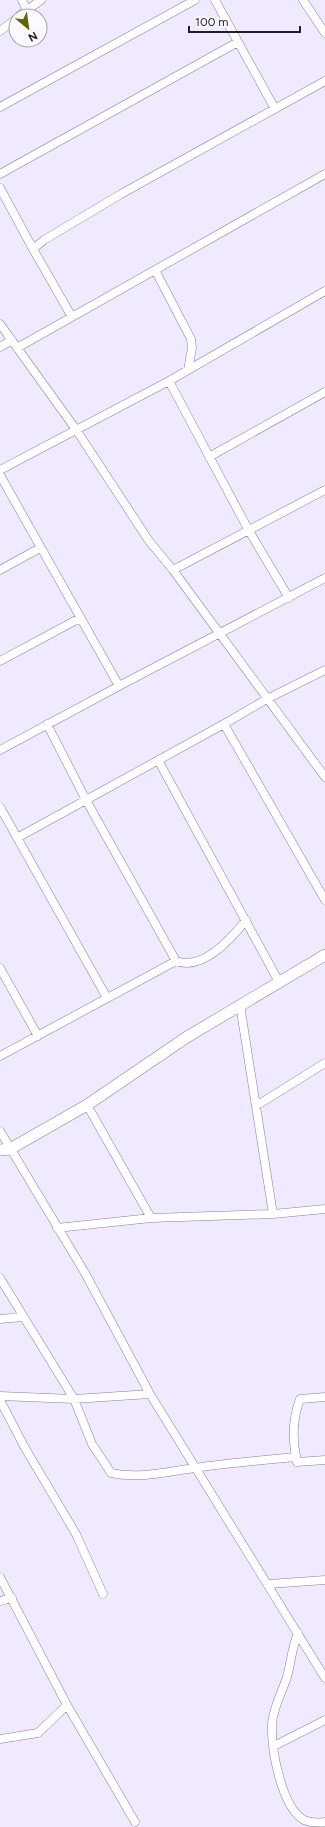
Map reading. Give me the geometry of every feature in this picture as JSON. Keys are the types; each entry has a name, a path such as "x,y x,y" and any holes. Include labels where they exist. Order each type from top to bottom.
{"street":[{"path":"31,8 41,0"},
{"path":"0,106 195,0"},
{"path":"215,0 274,109"},
{"path":"303,0 325,33"},
{"path":"0,31 8,24"},
{"path":"0,174 238,42"},
{"path":"33,249 44,240 121,194 325,81"},
{"path":"17,348 325,174"},
{"path":"0,188 72,317"},
{"path":"155,270 191,339 192,348 188,370"},
{"path":"0,470 77,431 169,381 325,291"},
{"path":"0,324 77,431 149,541 173,570 325,777"},
{"path":"0,347 12,340"},
{"path":"169,381 249,531 289,598"},
{"path":"209,457 325,392"},
{"path":"0,475 118,686"},
{"path":"173,570 325,490"},
{"path":"0,570 40,548"},
{"path":"0,750 118,686 325,578"},
{"path":"0,661 80,618"},
{"path":"17,838 224,724 267,698 325,670"},
{"path":"47,724 86,800 176,961"},
{"path":"224,724 325,900"},
{"path":"158,760 279,982"},
{"path":"0,807 106,998"},
{"path":"0,1056 176,961 190,964 202,959 229,939 246,920"},
{"path":"5,1149 87,1105 187,1037 325,955"},
{"path":"0,968 38,1036"},
{"path":"240,1005 273,1214"},
{"path":"256,1106 325,1063"},
{"path":"87,1105 151,1218"},
{"path":"0,1131 5,1149 57,1228 92,1286 150,1394 194,1468 268,1584 325,1678"},
{"path":"57,1228 151,1218 273,1214 325,1209"},
{"path":"0,1278 74,1399 92,1444 111,1473 130,1475 168,1472 296,1457"},
{"path":"0,1319 24,1318"},
{"path":"0,1396 74,1399 150,1394"},
{"path":"325,1397 300,1399 296,1411 293,1436 297,1462 325,1460"},
{"path":"0,1400 25,1448 76,1534 103,1594"},
{"path":"0,1577 67,1705 135,1822"},
{"path":"268,1584 325,1580"},
{"path":"0,1601 12,1598"},
{"path":"298,1633 293,1644 287,1675 274,1711 272,1724 275,1761 286,1797 296,1812 304,1820 314,1823 325,1822"},
{"path":"0,1739 38,1733 67,1705"},
{"path":"274,1746 325,1720"}]}
